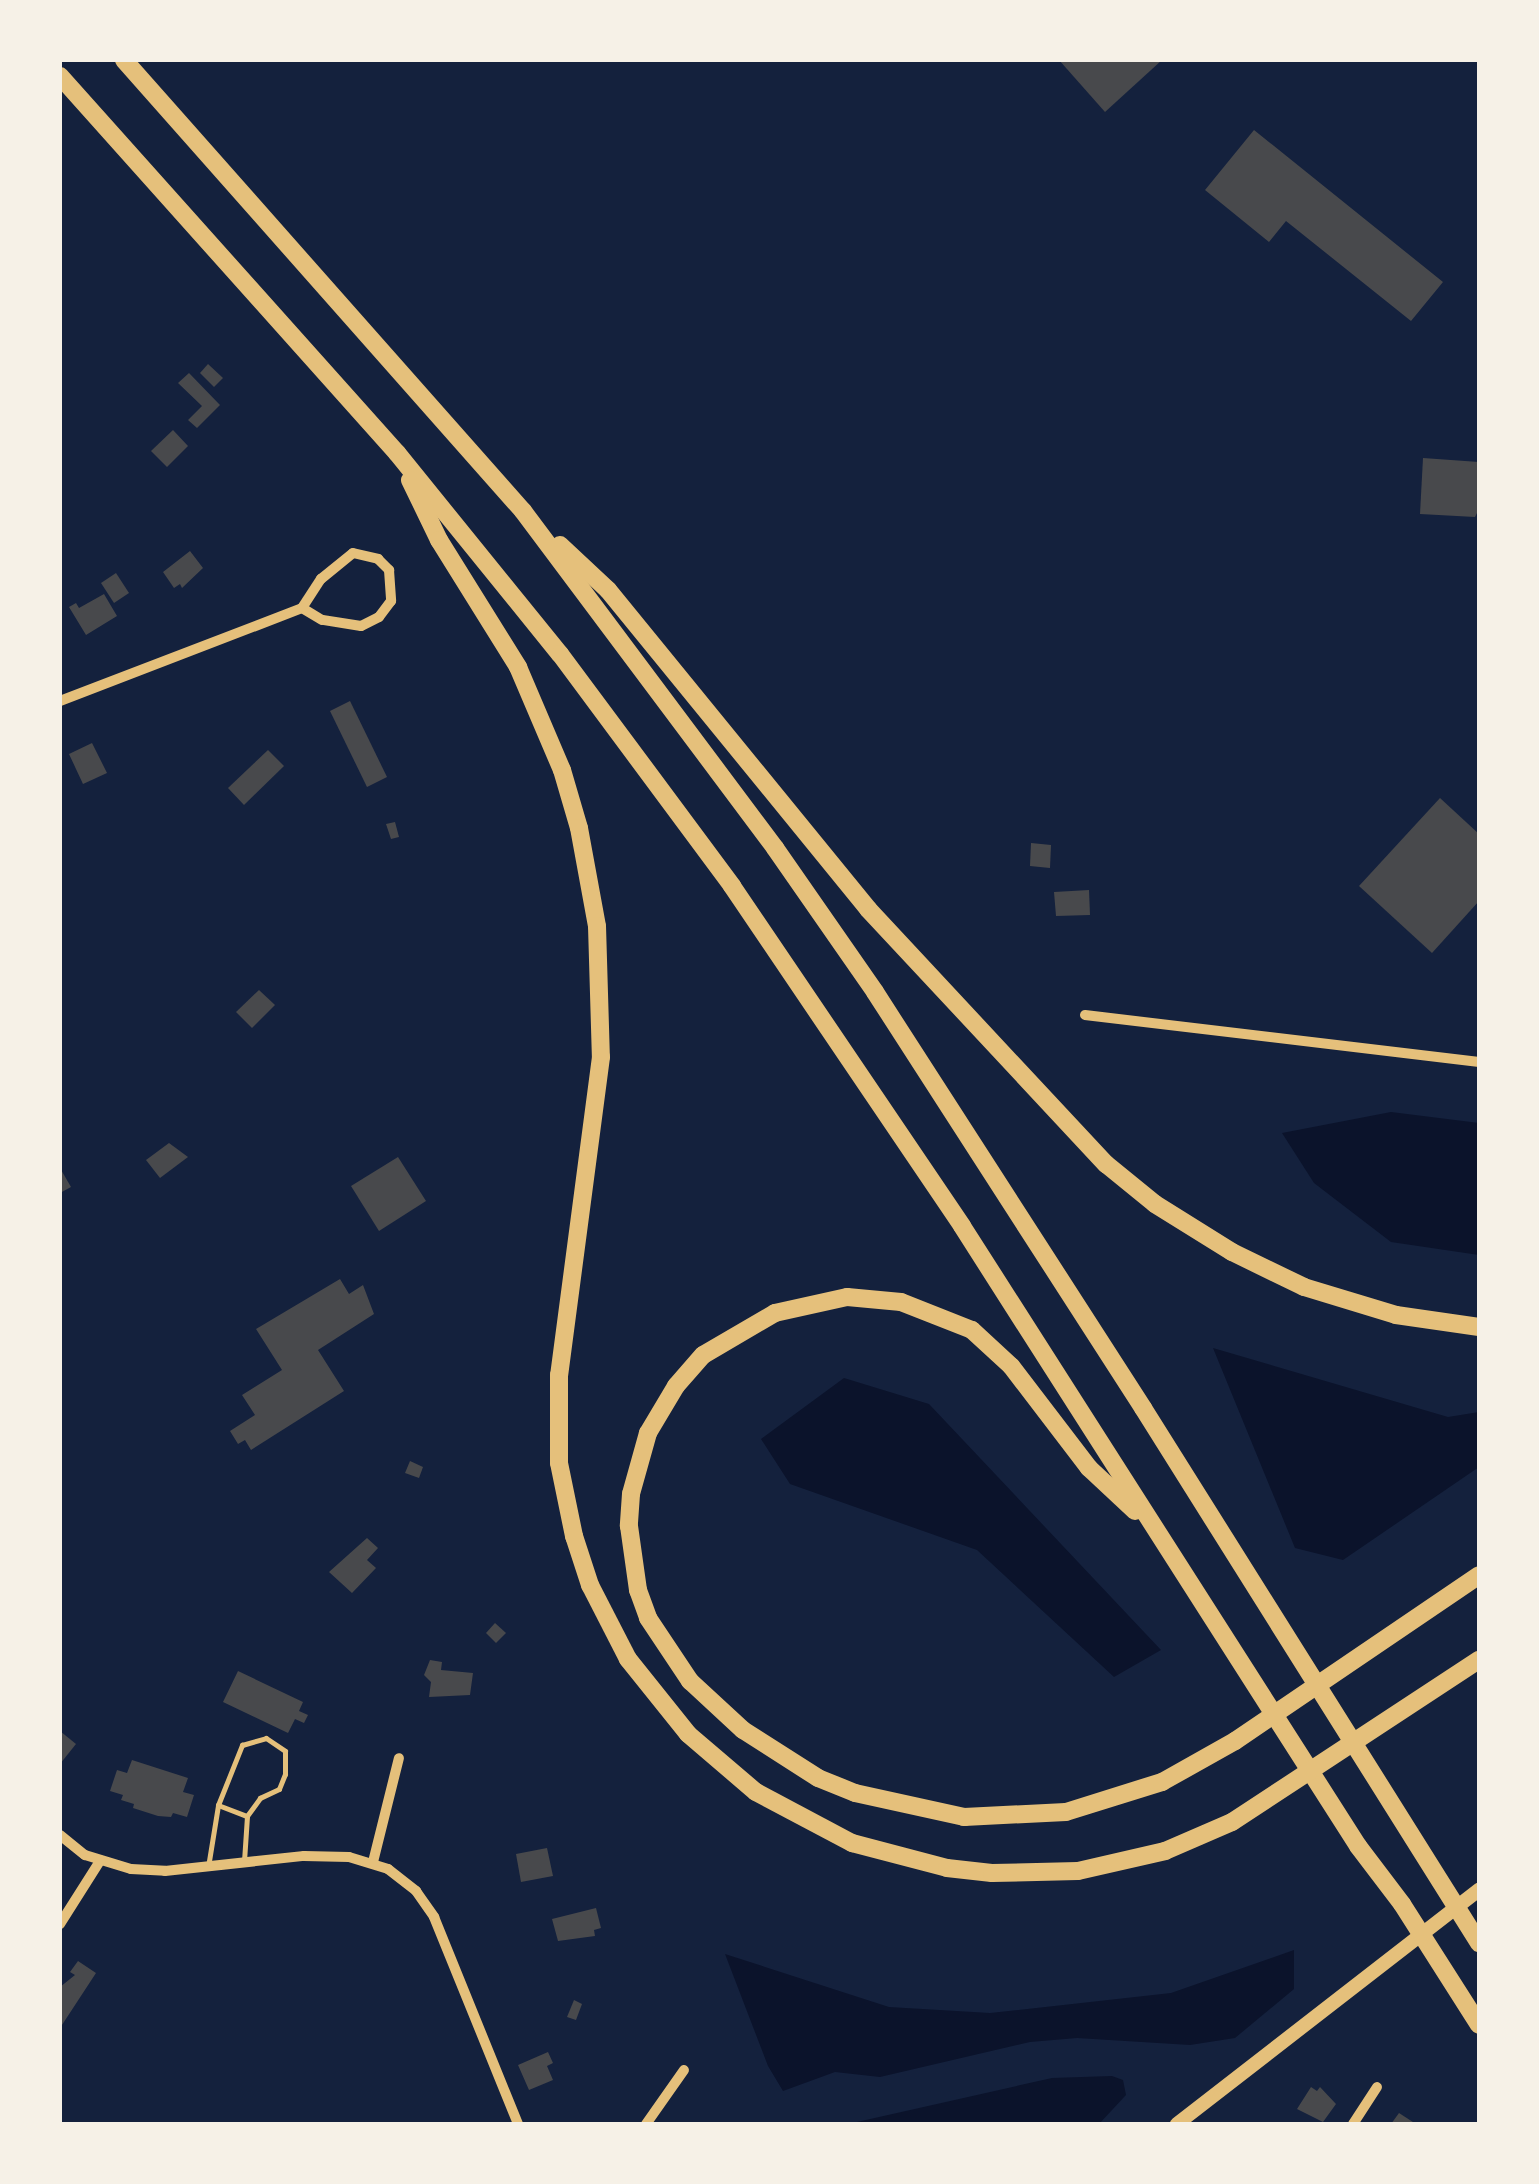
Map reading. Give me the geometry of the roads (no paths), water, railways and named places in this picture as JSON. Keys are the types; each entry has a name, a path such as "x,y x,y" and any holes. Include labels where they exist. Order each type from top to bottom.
{"highway":[{"path":"124,60 524,510 608,590 868,909 1106,1164 1155,1204 1232,1252 1304,1286 1396,1315 1479,1327"},
{"path":"60,76 396,453 560,654 743,901 942,1195 1358,1846 1402,1904 1479,2025"},
{"path":"396,453 439,540 490,619 543,721 562,770 590,879 602,992 601,1057 559,1375 559,1463 574,1536 590,1584 628,1659 688,1734 756,1792 801,1820 898,1858 992,1873 1078,1871 1200,1838 1272,1800 1479,1660"},
{"path":"524,510 775,848 874,992 1479,1943"},
{"path":"1154,1528 1088,1468 1011,1366 972,1330 901,1302 847,1298 776,1313 724,1338 703,1355 676,1386 648,1433 637,1464 628,1526 634,1573 648,1618 690,1681 744,1730 780,1756 855,1792 964,1817 1031,1817 1135,1794 1194,1767 1479,1575"}],"main road":[{"path":"1177,2124 1479,1890"}],"street":[{"path":"60,701 302,608 321,579 353,553 378,560 388,570 391,601 379,617 361,626 322,620 302,608"},
{"path":"1086,1014 1479,1062"},
{"path":"373,1862 398,1758"},
{"path":"60,1835 100,1862 165,1871 304,1856 373,1862 416,1890 429,1911 518,2124"},
{"path":"60,1924 100,1862"},
{"path":"646,2124 684,2070"},
{"path":"1352,2124 1377,2087"}],"lane":[{"path":"208,1867 218,1805 242,1745 266,1738 285,1752 284,1774 279,1790 260,1798 247,1816 244,1864"},
{"path":"218,1805 247,1816"}],"water":[{"path":"1391,1112 1479,1123 1479,1255 1391,1242 1314,1183 1282,1133"},
{"path":"1213,1348 1448,1417 1479,1412 1479,1467 1343,1560 1295,1548"},
{"path":"844,1378 929,1404 1161,1650 1114,1677 977,1550 790,1484 761,1439"},
{"path":"1294,1950 1294,1989 1235,2038 1190,2045 1077,2038 1030,2042 880,2077 835,2072 783,2091 768,2066 725,1954 889,2007 990,2013 1171,1993"},
{"path":"1112,2076 1123,2080 1126,2095 1099,2124 848,2124 1052,2078"}]}
